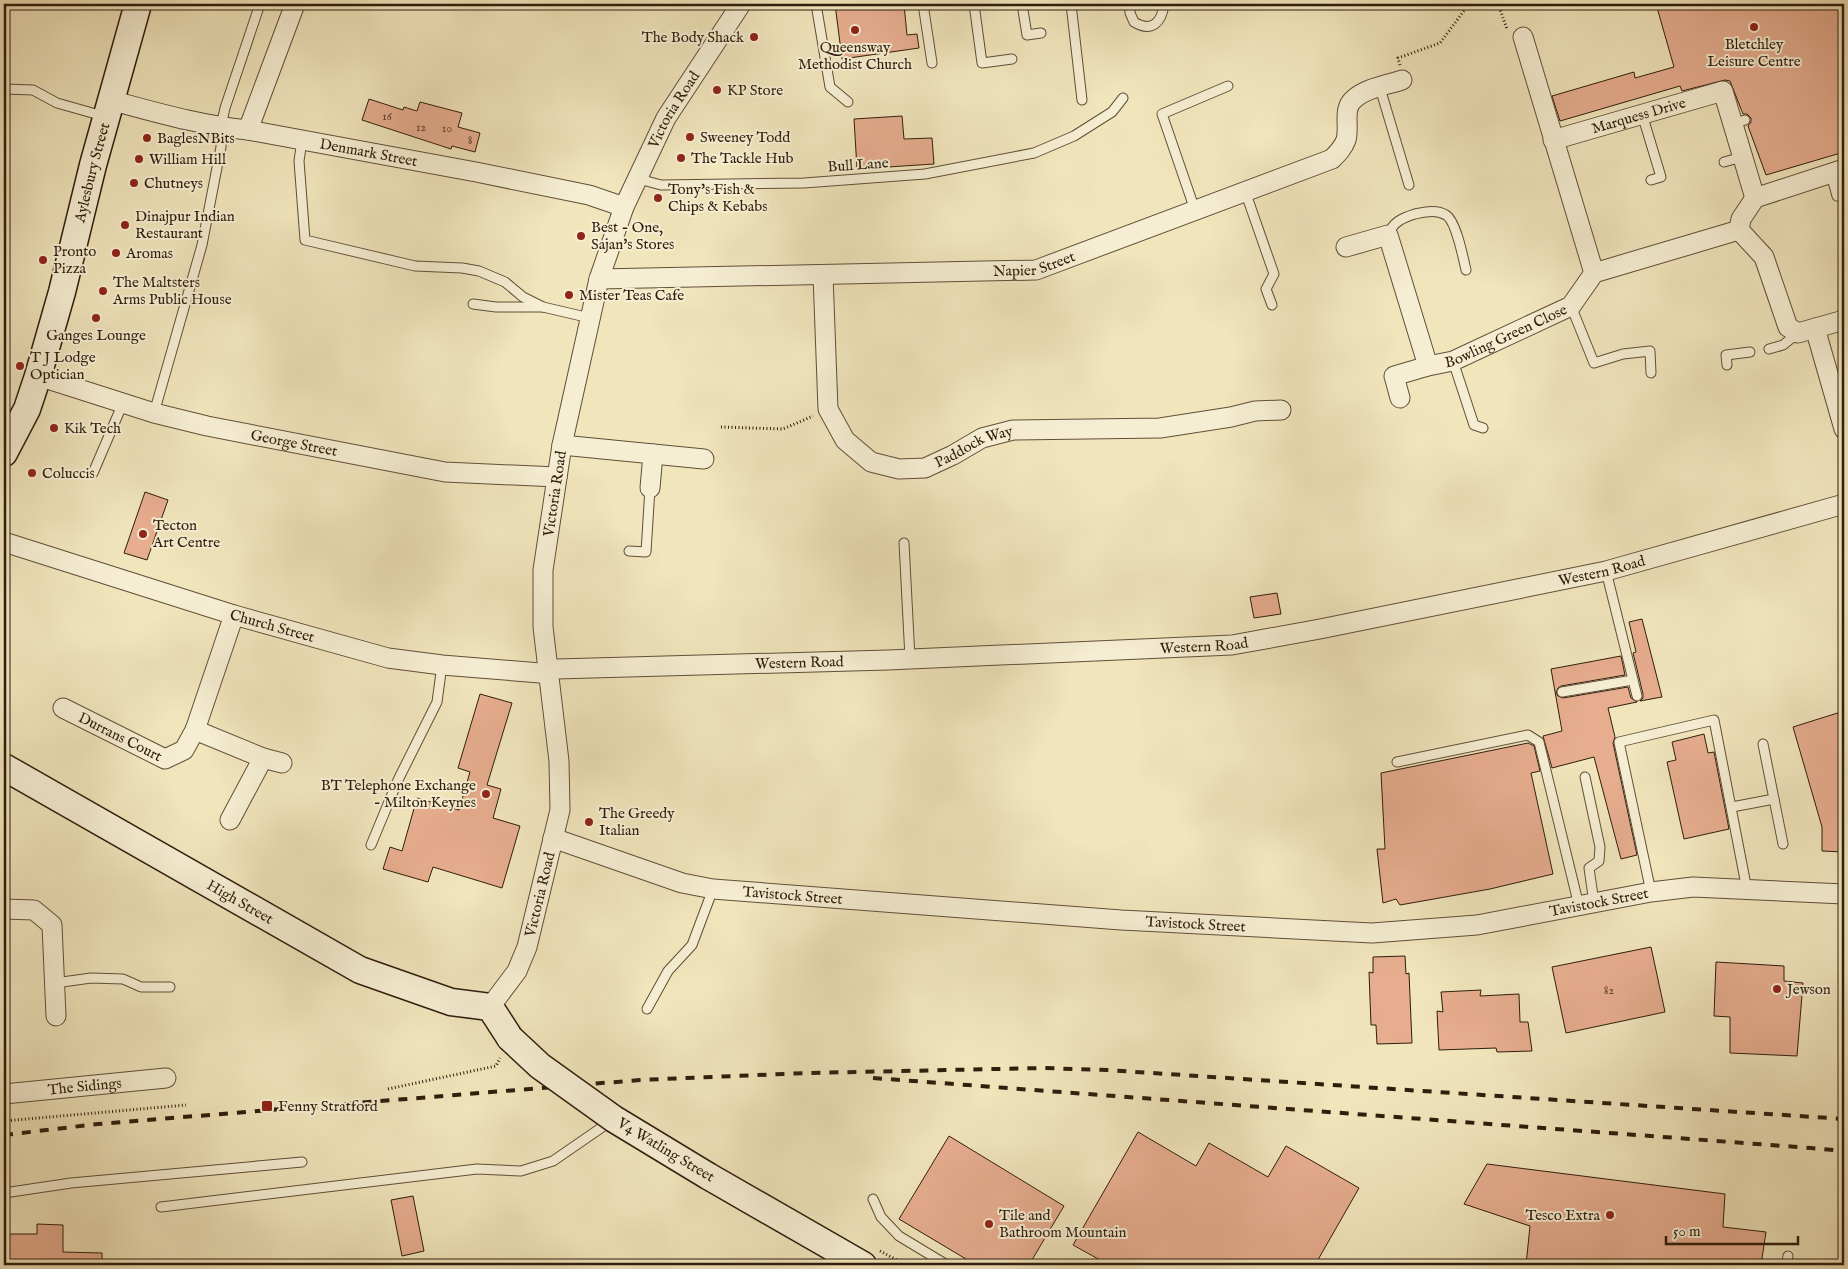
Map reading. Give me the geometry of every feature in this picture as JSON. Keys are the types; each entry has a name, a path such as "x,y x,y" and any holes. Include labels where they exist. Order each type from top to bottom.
{"street":[{"name":"Aylesbury Street","path":"4,453 27,409 38,376 62,292 108,108 138,4"},
{"path":"248,130 295,4"},
{"name":"Victoria Road","path":"490,1007 517,971 527,947 560,810 558,761 542,627 542,570 562,445 599,279 624,208 666,118 741,4"},
{"path":"1516,36 1554,140 1594,272 1740,224 1754,198 1837,171"},
{"name":"Napier Street","path":"599,279 1036,270 1332,159 1346,141 1348,129 1347,112 1353,100 1362,94 1402,80"},
{"name":"Marquess Drive","path":"1554,140 1723,91 1739,122 1742,157"},
{"name":"Denmark Street","path":"108,108 148,110 221,126 466,170 589,195 624,208"},
{"path":"1742,157 1754,198"},
{"path":"1740,224 1764,258 1788,327 1807,331 1844,320"},
{"path":"1346,247 1388,235 1428,366"},
{"name":"Bowling Green Close","path":"1400,398 1394,376 1452,361 1571,306 1594,272"},
{"name":"Paddock Way","path":"823,275 828,409 845,440 871,462 898,469 925,468 953,455 982,438 1013,430 1160,428 1231,417 1255,411 1281,410"},
{"path":"1807,331 1844,429"},
{"name":"George Street","path":"38,376 154,413 207,426 445,472 557,477"},
{"path":"562,445 704,459"},
{"path":"650,488 652,454"},
{"name":"Western Road","path":"548,671 556,669 652,668 1232,644 1320,629 1606,572 1844,504"},
{"name":"Church Street","path":"4,542 234,615 388,658 442,665 548,671"},
{"name":"Durrans Court","path":"63,708 165,759 184,750 195,730 234,615"},
{"path":"195,730 263,758 282,763"},
{"path":"230,820 263,758"},
{"name":"High Street","path":"4,767 360,970 451,1002 490,1007"},
{"name":"Tavistock Street","path":"553,838 682,883 713,889 1121,920 1372,933 1478,925 1651,892 1693,887 1844,894"},
{"path":"4,909 34,910 52,925 56,1016"},
{"name":"V4 Watling Street","path":"490,1007 510,1038 540,1066 614,1119 708,1176 863,1265"},
{"name":"The Sidings","path":"4,1094 166,1078"}],"lane":[{"path":"154,413 202,245 221,147 221,126 225,108 260,4"},
{"path":"816,4 830,87 848,102"},
{"path":"923,4 932,64"},
{"path":"974,4 982,64 1012,59"},
{"path":"1022,4 1026,35 1041,33"},
{"path":"1071,4 1082,100"},
{"path":"1130,4 1130,13 1134,22 1140,26 1156,24 1161,20 1164,4"},
{"path":"1195,210 1162,114 1228,86"},
{"path":"1380,88 1409,185"},
{"path":"4,89 33,90 57,103 108,108"},
{"name":"Bull Lane","path":"639,179 661,185 776,183 925,174 1034,153 1074,136 1112,112 1123,98"},
{"path":"1642,114 1661,177 1651,180"},
{"path":"302,140 299,162 305,240 415,266 462,268 479,271 505,282 523,297 543,307"},
{"path":"1724,162 1742,157"},
{"path":"1837,171 1837,196"},
{"path":"1245,191 1274,274 1266,289 1272,305"},
{"path":"1388,235 1391,228 1401,219 1431,211 1444,213 1451,221 1466,270"},
{"path":"473,304 496,307 543,307 590,318"},
{"path":"1571,306 1594,363 1623,354 1650,351 1651,372"},
{"path":"1769,350 1783,345 1807,331"},
{"path":"1727,364 1726,354 1750,352"},
{"path":"1452,361 1474,425 1483,428"},
{"path":"93,473 123,402"},
{"path":"629,551 646,552 650,488"},
{"path":"904,542 910,658"},
{"path":"1606,572 1637,696"},
{"path":"371,845 398,780 437,702 442,665"},
{"path":"1562,692 1633,680"},
{"path":"1651,892 1619,742 1714,720 1747,890"},
{"path":"1397,762 1528,735 1539,742 1586,905"},
{"path":"1763,744 1783,844"},
{"path":"1585,777 1600,847 1599,861 1589,868 1586,905"},
{"path":"1732,807 1774,799"},
{"path":"647,1009 668,971 692,945 713,889"},
{"path":"55,984 91,978 123,979 142,987 170,987"},
{"path":"161,1207 477,1169 521,1171 553,1161 614,1119"},
{"path":"4,1193 71,1183 302,1162"},
{"path":"874,1199 881,1217 899,1236 947,1265"}],"path":[{"path":"472,4 484,7 485,4"},
{"path":"1402,80 1398,58 1440,43 1469,4"},
{"path":"1498,4 1516,36"},
{"path":"721,426 783,429 828,409"},
{"path":"388,1088 496,1066 510,1038"},
{"path":"4,1121 186,1105"}],"building":[{"path":"835,4 904,4 907,35 917,34 919,48 842,59"},
{"path":"1656,4 1844,4 1844,152 1766,175 1748,126 1751,118 1747,114 1743,114 1730,81 1725,80 1682,91 1680,86 1560,121 1552,96 1634,72 1635,78 1674,67"},
{"path":"369,99 403,110 404,107 417,111 420,102 462,113 458,127 480,133 475,152 452,146 451,149 362,120"},
{"path":"902,116 904,139 932,138 934,164 857,169 854,119"},
{"name":"Tecton Art Centre","path":"145,492 168,500 147,560 124,553"},
{"path":"1277,593 1281,614 1254,618 1250,597"},
{"path":"1642,619 1662,697 1640,701 1643,698 1643,694 1633,653 1636,652 1629,622"},
{"path":"1621,656 1625,675 1561,686 1556,693 1563,698 1628,687 1631,698 1637,702 1608,708 1615,737 1613,743 1637,855 1621,859 1594,757 1552,768 1543,736 1562,731 1551,669"},
{"name":"BT Telephone Exchange - Milton Keynes","path":"480,694 512,703 487,785 501,789 493,818 520,826 502,888 433,867 428,882 383,869 390,847 402,851 417,798 459,810 470,772 458,768"},
{"path":"1844,711 1844,852 1822,851 1822,827 1793,727"},
{"path":"1704,734 1708,753 1714,752 1729,829 1684,839 1667,762 1676,760 1672,742"},
{"path":"1528,743 1534,746 1540,771 1531,773 1553,874 1490,889 1400,905 1396,899 1383,903 1377,849 1385,849 1381,773"},
{"path":"1651,947 1665,1012 1566,1033 1552,967"},
{"path":"1405,956 1406,974 1409,973 1412,1043 1377,1044 1376,1025 1371,1025 1369,972 1373,973 1373,957"},
{"path":"1716,962 1784,966 1784,981 1803,983 1797,1056 1730,1053 1730,1017 1714,1016"},
{"path":"1481,990 1480,996 1519,994 1520,1022 1528,1022 1532,1051 1497,1052 1496,1048 1439,1050 1437,1011 1443,1012 1441,992"},
{"path":"1138,1132 1196,1166 1209,1143 1268,1177 1286,1146 1359,1188 1315,1265 1109,1265 1073,1245"},
{"path":"949,1136 1064,1206 1029,1265 976,1265 899,1219"},
{"name":"Tesco Extra","path":"1487,1164 1725,1194 1723,1227 1766,1232 1761,1265 1526,1265 1530,1226 1464,1204"},
{"path":"413,1196 424,1251 402,1256 391,1200"},
{"path":"37,1224 63,1225 63,1252 102,1253 102,1265 4,1265 4,1234 37,1234"}],"railway":[{"path":"4,1135 98,1124 640,1080 808,1073 1043,1068 1107,1070 1844,1119"},
{"path":"873,1078 1844,1151"}],"place":[{"name":"Bletchley Leisure Centre","path":"1754,27"},
{"name":"Queensway Methodist Church","path":"855,30"},
{"name":"The Body Shack","path":"754,37"},
{"name":"KP Store","path":"717,90"},
{"name":"Sweeney Todd","path":"690,137"},
{"name":"BaglesNBits","path":"147,138"},
{"name":"The Tackle Hub","path":"681,158"},
{"name":"William Hill","path":"139,159"},
{"name":"Chutneys","path":"134,183"},
{"name":"Tony's Fish & Chips & Kebabs","path":"658,198"},
{"name":"Dinajpur Indian Restaurant","path":"125,225"},
{"name":"Best - One, Sajan's Stores","path":"581,236"},
{"name":"Aromas","path":"116,253"},
{"name":"Pronto Pizza","path":"43,260"},
{"name":"The Maltsters Arms Public House","path":"103,291"},
{"name":"Mister Teas Cafe","path":"569,295"},
{"name":"Ganges Lounge","path":"96,318"},
{"name":"T J Lodge Optician","path":"20,366"},
{"name":"Kik Tech","path":"54,428"},
{"name":"Coluccis","path":"32,473"},
{"name":"Tecton Art Centre","path":"143,534"},
{"name":"BT Telephone Exchange - Milton Keynes","path":"486,794"},
{"name":"The Greedy Italian","path":"589,822"},
{"name":"Jewson","path":"1777,989"},
{"name":"Fenny Stratford","path":"267,1106"},
{"name":"Tesco Extra","path":"1610,1215"},
{"name":"Tile and Bathroom Mountain","path":"989,1224"}]}
